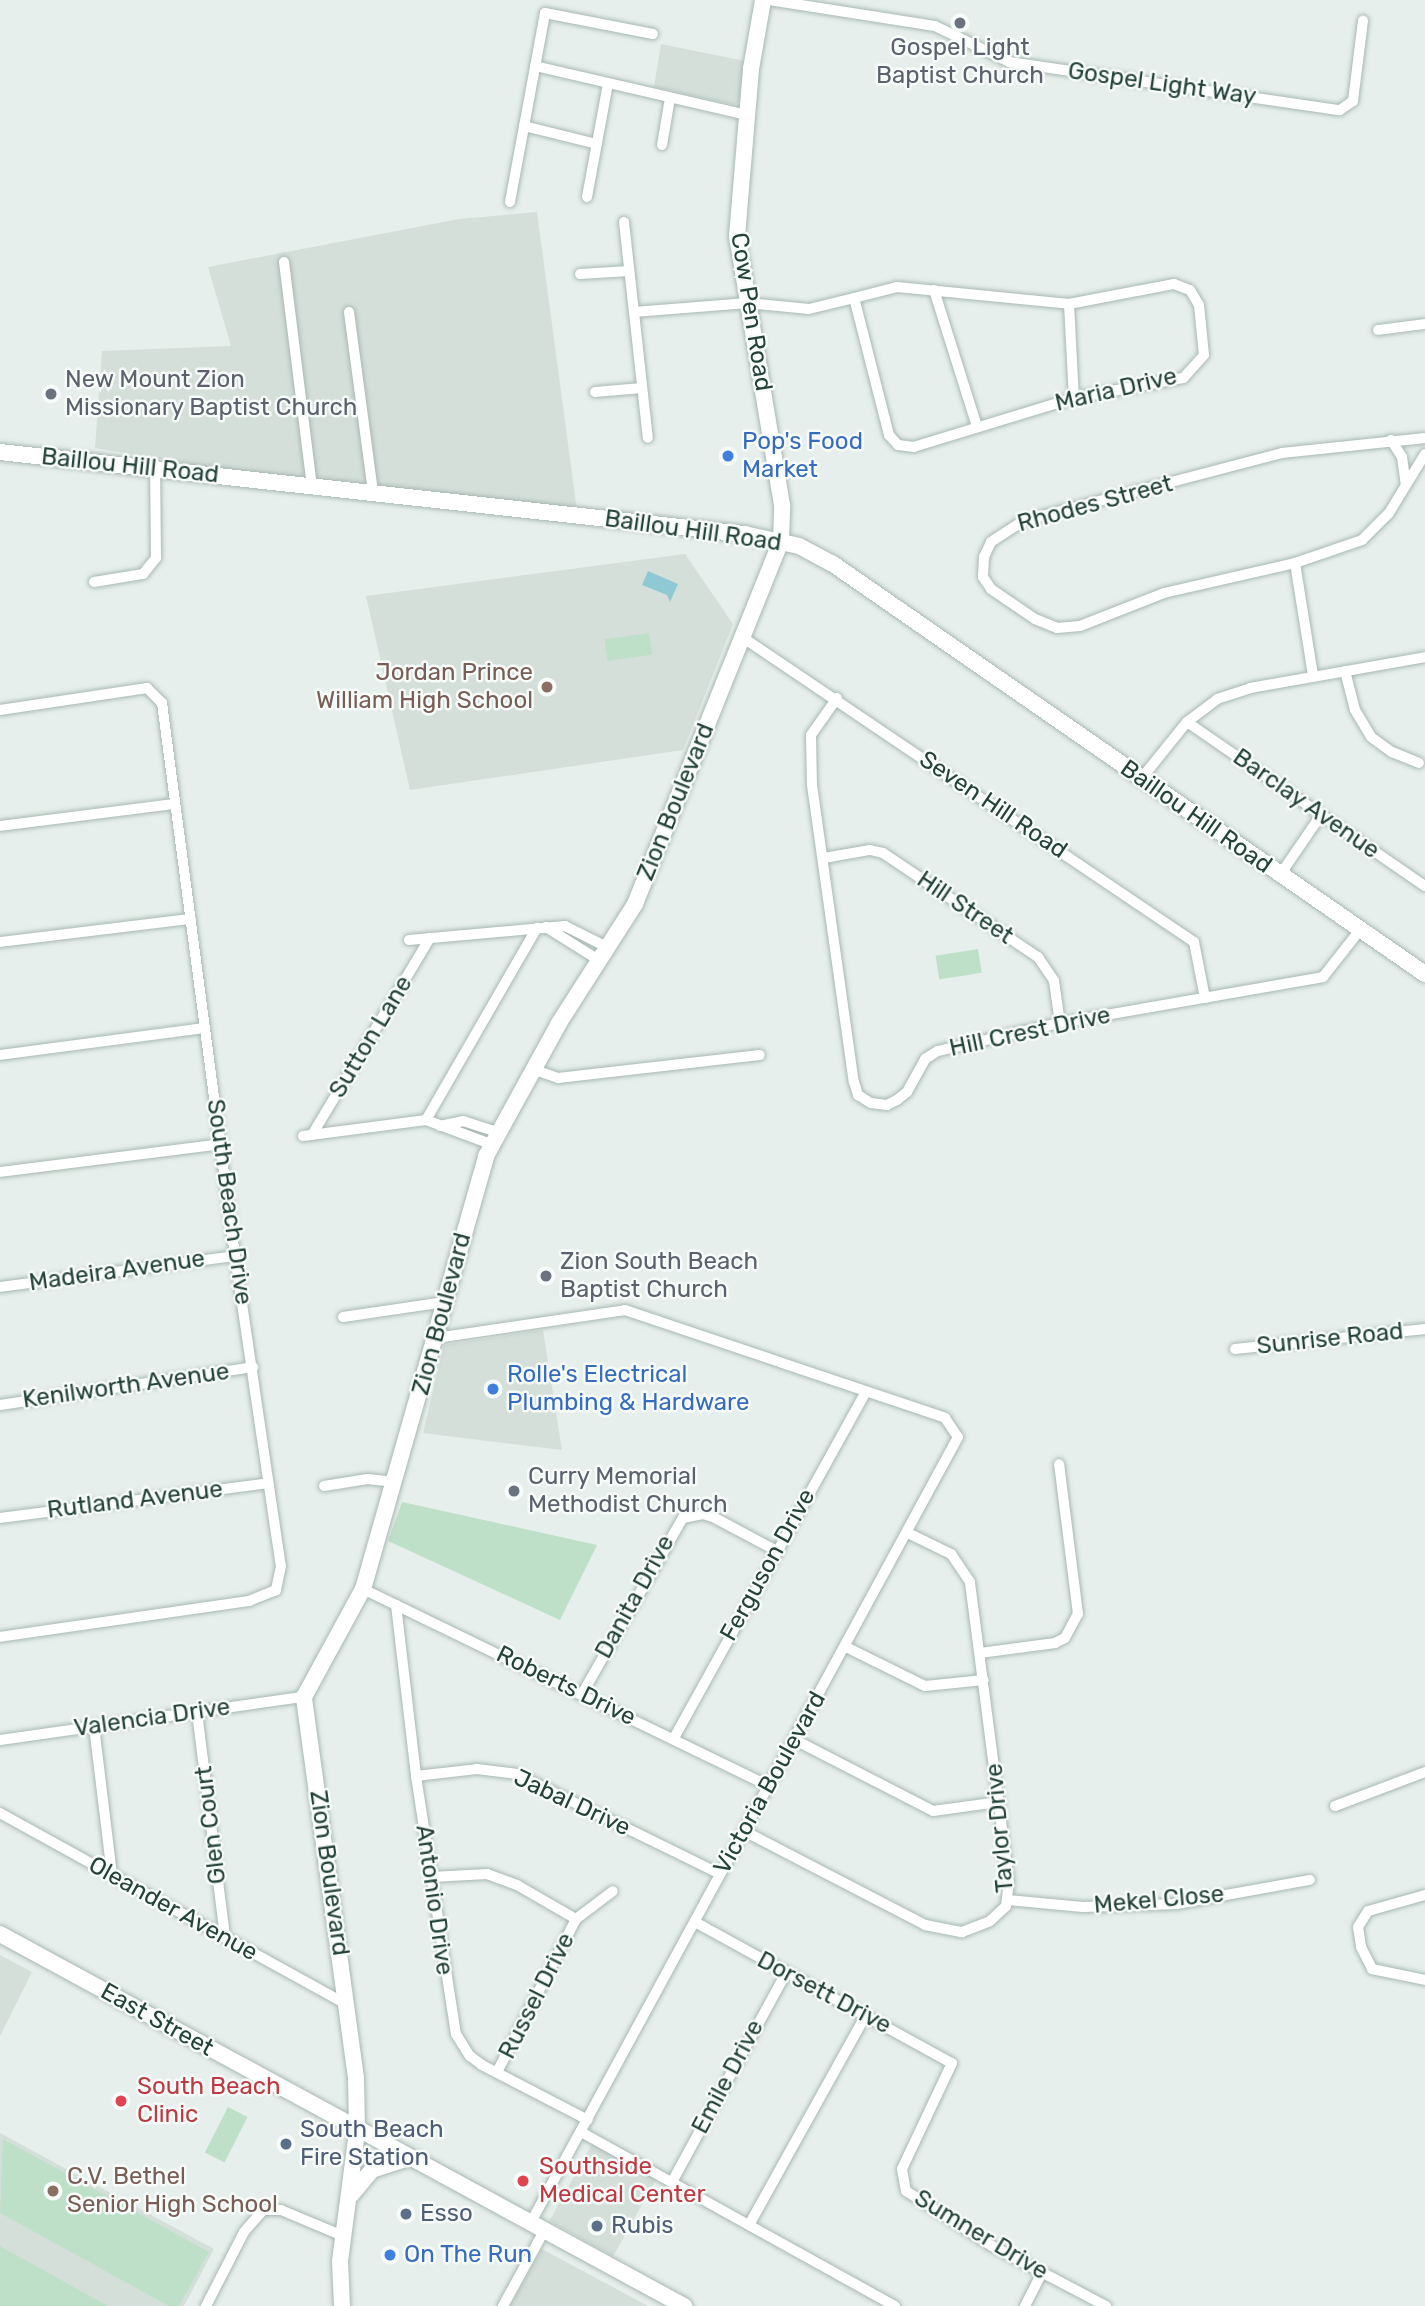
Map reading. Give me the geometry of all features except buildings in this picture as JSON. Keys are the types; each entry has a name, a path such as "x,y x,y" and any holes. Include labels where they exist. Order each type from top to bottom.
{"main road":[{"name":"Cow Pen Road","path":"763,0 747,115 737,236 782,505 781,541"},
{"name":"Baillou Hill Road","path":"0,452 781,541 825,559 1425,974"},
{"name":"Zion Boulevard","path":"342,2306 343,2236 357,2132 346,2004 304,1697 363,1589 494,1138 532,1069 604,955 647,876 781,541"},
{"name":"East Street","path":"0,1934 357,2132 684,2306"},
{"path":"349,2197 372,2170 408,2158"}],"street":[{"name":"Gospel Light Way","path":"769,0 927,24 1009,62 1340,110 1353,102 1363,20"},
{"path":"510,202 545,13 653,34"},
{"path":"535,66 747,115"},
{"path":"587,197 608,84"},
{"path":"662,145 670,98"},
{"path":"524,126 597,144"},
{"path":"624,222 648,438"},
{"path":"284,262 312,486"},
{"path":"580,274 629,271"},
{"name":"Maria Drive","path":"634,312 748,303 809,309 897,287 1069,304 1174,284 1190,290 1199,305 1204,355 1183,378 1074,398 914,447 898,445 889,435 854,298"},
{"path":"934,290 977,426"},
{"path":"1069,304 1074,398"},
{"path":"349,312 373,493"},
{"path":"1378,330 1425,324"},
{"path":"596,392 642,388"},
{"name":"Rhodes Street","path":"1425,438 1282,453 1023,521 991,542 982,570 986,583 1001,597 1042,622 1063,628 1217,578 1295,564 1362,540 1390,513 1425,453"},
{"path":"1391,440 1402,457 1406,484"},
{"path":"94,582 143,573 156,558 155,469"},
{"path":"1295,564 1313,676"},
{"name":"Seven Hill Road","path":"742,637 837,698 1194,942 1205,998"},
{"path":"1141,779 1187,722 1205,706 1237,691 1425,657"},
{"path":"1345,671 1355,710 1371,737 1392,752 1419,762"},
{"name":"South Beach Drive","path":"0,710 147,688 162,704 173,804 191,919 235,1256 281,1566 281,1581 267,1596 0,1637"},
{"name":"Hill Crest Drive","path":"837,698 811,735 809,748 858,1096 887,1105 907,1092 925,1059 937,1051 1060,1023 1323,977 1360,930"},
{"name":"Barclay Avenue","path":"1187,722 1425,886"},
{"path":"0,826 173,804"},
{"path":"1280,875 1321,814"},
{"name":"Hill Street","path":"824,858 870,850 883,853 1038,957 1054,981 1060,1023"},
{"path":"0,942 191,919"},
{"path":"494,1138 440,1126 426,1120 541,928 604,955"},
{"name":"Sutton Lane","path":"410,940 541,928"},
{"name":"Sutton Lane","path":"426,1120 308,1136 430,938"},
{"path":"0,1055 205,1028"},
{"path":"532,1069 558,1078 760,1055"},
{"path":"0,1172 221,1144"},
{"name":"Madeira Avenue","path":"0,1287 235,1256"},
{"path":"343,1317 445,1302"},
{"path":"436,1338 625,1310 865,1394"},
{"name":"Sunrise Road","path":"1234,1349 1425,1329"},
{"name":"Kenilworth Avenue","path":"0,1405 253,1367"},
{"name":"Victoria Boulevard","path":"503,2306 581,2132 958,1437 945,1418 865,1394"},
{"name":"Ferguson Drive","path":"674,1738 775,1550 865,1394"},
{"path":"980,1653 1055,1643 1065,1638 1078,1614 1059,1464"},
{"path":"324,1486 367,1479 396,1482"},
{"name":"Rutland Avenue","path":"0,1518 269,1483"},
{"name":"Danita Drive","path":"582,1694 683,1518 703,1514 713,1517 775,1550"},
{"name":"Taylor Drive","path":"744,1831 925,1924 948,1931 962,1932 990,1921 1008,1900 984,1680 966,1572 951,1554 908,1533"},
{"name":"Roberts Drive","path":"363,1589 768,1786"},
{"name":"Antonio Drive","path":"396,1605 416,1776 456,2034 470,2056 588,2120"},
{"path":"846,1647 925,1686 984,1680"},
{"name":"Valencia Drive","path":"0,1740 304,1697"},
{"name":"Glen Court","path":"197,1712 225,1938"},
{"path":"94,1726 112,1875"},
{"path":"795,1740 933,1811 999,1802"},
{"name":"Jabal Drive","path":"416,1776 477,1769 516,1774 720,1874"},
{"path":"1335,1807 1425,1772"},
{"name":"Oleander Avenue","path":"0,1813 346,2004"},
{"name":"Russel Drive","path":"432,1877 487,1874 576,1919"},
{"name":"Mekel Close","path":"1008,1900 1083,1907 1176,1904 1310,1880"},
{"name":"Russel Drive","path":"498,2072 576,1919 613,1891"},
{"path":"1425,1895 1368,1911 1358,1927 1366,1961 1372,1969 1425,1980"},
{"name":"Dorsett Drive","path":"695,1922 953,2063"},
{"name":"Emile Drive","path":"672,2182 786,1973"},
{"path":"749,2225 866,2015"},
{"name":"Sumner Drive","path":"953,2063 906,2158 901,2182 913,2197 1106,2306"},
{"path":"581,2132 895,2306"},
{"path":"206,2306 248,2226 263,2210 281,2210 343,2236"},
{"path":"1025,2306 1042,2272"}],"shaded area":[{"path":"661,44 745,61 741,101 734,105 654,87"},
{"path":"537,212 577,511 268,477 95,448 102,351 231,346 208,267 459,219"},
{"name":"Jordan Prince William High School","path":"685,554 733,624 683,750 410,790 366,596"},
{"name":"Rolle's Electrical Plumbing & Hardware","path":"543,1330 562,1450 423,1433 444,1345"},
{"path":"0,1955 32,1972 0,2036"},
{"name":"C.V. Bethel Senior High School","path":"0,2133 214,2249 184,2306 0,2306"},
{"path":"592,2144 656,2179 613,2256 549,2221"},
{"path":"542,2249 648,2306 510,2306"}],"green space":[{"path":"649,633 652,655 607,661 604,639"},
{"path":"978,949 982,973 939,979 936,956"},
{"path":"402,1502 597,1545 560,1620 388,1541"},
{"path":"228,2107 248,2117 224,2162 205,2152"},
{"name":"C.V. Bethel Senior High School","path":"3,2139 209,2252 179,2306 169,2306 0,2213"},
{"path":"0,2246 108,2306 0,2306"}],"water":[{"path":"648,571 678,584 670,602 667,595 642,585"}],"place":[{"name":"Gospel Light Baptist Church","path":"960,23"},
{"name":"New Mount Zion Missionary Baptist Church","path":"51,394"},
{"name":"Pop's Food Market","path":"728,456"},
{"name":"Jordan Prince William High School","path":"547,687"},
{"name":"Zion South Beach Baptist Church","path":"546,1276"},
{"name":"Rolle's Electrical Plumbing & Hardware","path":"493,1389"},
{"name":"Curry Memorial Methodist Church","path":"514,1491"},
{"name":"South Beach Clinic","path":"121,2101"},
{"name":"South Beach Fire Station","path":"286,2144"},
{"name":"Southside Medical Center","path":"523,2181"},
{"name":"C.V. Bethel Senior High School","path":"53,2191"},
{"name":"Esso","path":"406,2214"},
{"name":"Rubis","path":"597,2226"},
{"name":"On The Run","path":"390,2255"}]}
